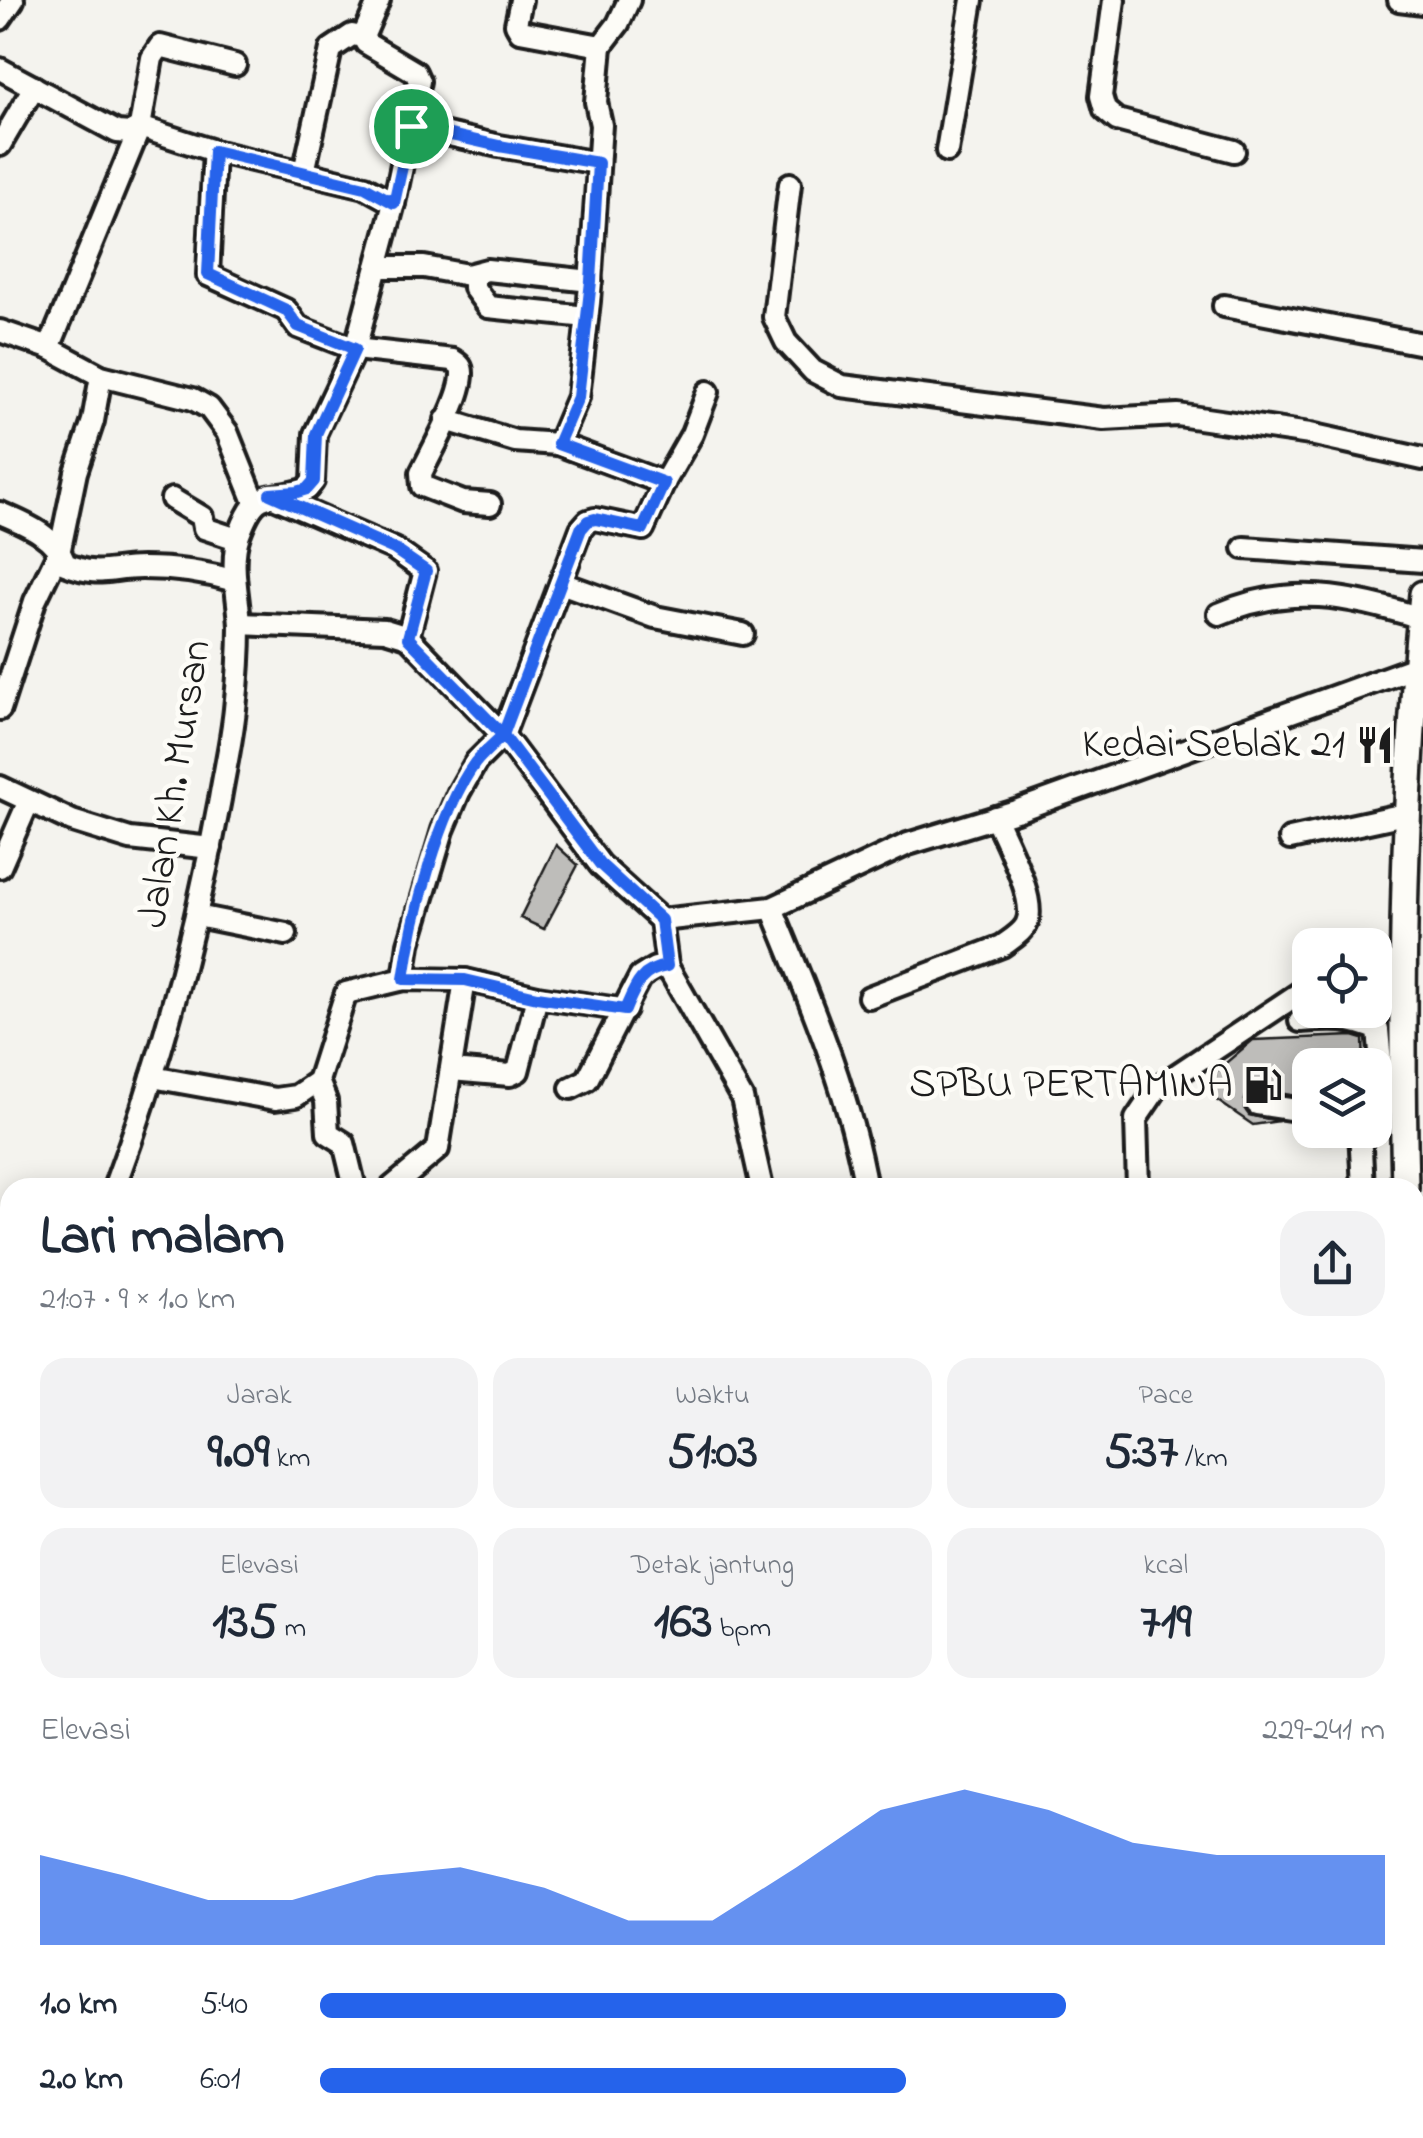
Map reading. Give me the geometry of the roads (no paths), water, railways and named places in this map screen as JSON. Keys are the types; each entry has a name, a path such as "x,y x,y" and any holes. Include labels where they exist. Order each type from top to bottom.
{"main road":[{"path":"1390,1048 1402,962 1405,814 1422,606"},
{"path":"1392,1128 1403,1178"}],"street":[{"path":"0,19 13,0"},
{"path":"262,498 307,489 314,481 316,434 355,349 394,203 419,81 415,72 366,43 363,37 379,0"},
{"path":"521,0 516,24 520,31 602,46"},
{"path":"558,444 578,397 588,317 601,125 596,102 602,46 618,24 628,0"},
{"path":"947,151 972,0"},
{"path":"1114,0 1101,96 1105,110 1117,120 1234,151"},
{"path":"1398,0 1423,3"},
{"path":"304,172 331,49 352,35 363,37"},
{"path":"49,348 140,127 152,58 160,46 235,65"},
{"path":"0,69 117,132 131,134 140,127"},
{"path":"0,145 34,87"},
{"path":"411,126 598,163"},
{"path":"140,127 214,151 365,187 394,203"},
{"path":"214,151 208,274 286,310 298,326 355,349 454,360 459,364 462,373 421,474 422,486 463,502 490,504"},
{"path":"790,184 774,317 786,342 828,381 842,386 1104,418 1178,415 1310,434 1423,458"},
{"path":"377,267 424,267 474,274 487,270 591,281"},
{"path":"474,274 474,288 488,307 588,317"},
{"path":"1224,306 1423,344"},
{"path":"0,331 49,348 101,376 193,398 209,408 227,432 262,498 394,549 426,571 408,638"},
{"path":"0,709 36,601 60,548 101,376"},
{"path":"404,979 408,944 453,804 476,762 503,735 581,529 595,519 643,529 692,434 708,392"},
{"path":"446,420 515,441 558,444 664,483"},
{"path":"172,498 202,518 204,528 237,539"},
{"name":"Jalan Kh. Mursan","path":"117,1178 152,1078 197,916 236,710 240,624 235,582 237,539 262,498"},
{"path":"0,514 26,524 60,548 66,564 88,574 168,569 207,573 235,582"},
{"path":"1244,548 1423,561"},
{"path":"560,583 655,617 743,634"},
{"path":"1219,614 1269,597 1292,594 1376,605 1422,606"},
{"path":"240,624 385,630 408,638 503,735 600,864 661,920 667,966 742,1098 760,1178"},
{"path":"661,920 772,908 908,844 995,817 1416,667"},
{"path":"0,786 28,802 130,840 211,848"},
{"path":"0,868 28,802"},
{"path":"1290,840 1405,814"},
{"path":"869,997 1002,946 1029,921 1028,898 995,817"},
{"path":"772,908 821,1028 857,1136 864,1178"},
{"path":"197,916 286,934"},
{"path":"1392,963 1402,962"},
{"path":"572,1088 587,1080 640,977 667,966"},
{"path":"152,1078 274,1100 296,1096 318,1080 346,993 404,979 465,980 537,997 625,1010"},
{"path":"403,1178 438,1149 465,980"},
{"path":"451,1070 495,1075 518,1071 537,997"},
{"path":"1138,1178 1136,1119 1157,1088 1292,998"},
{"path":"318,1080 326,1101 328,1133 344,1143 353,1178"},
{"path":"1257,1104 1292,1109"},
{"path":"1361,1148 1362,1178"}],"place":[{"name":"Kedai Seblak 21","path":"1375,745"},
{"name":"SPBU PERTAMINA","path":"1263,1085"}]}
